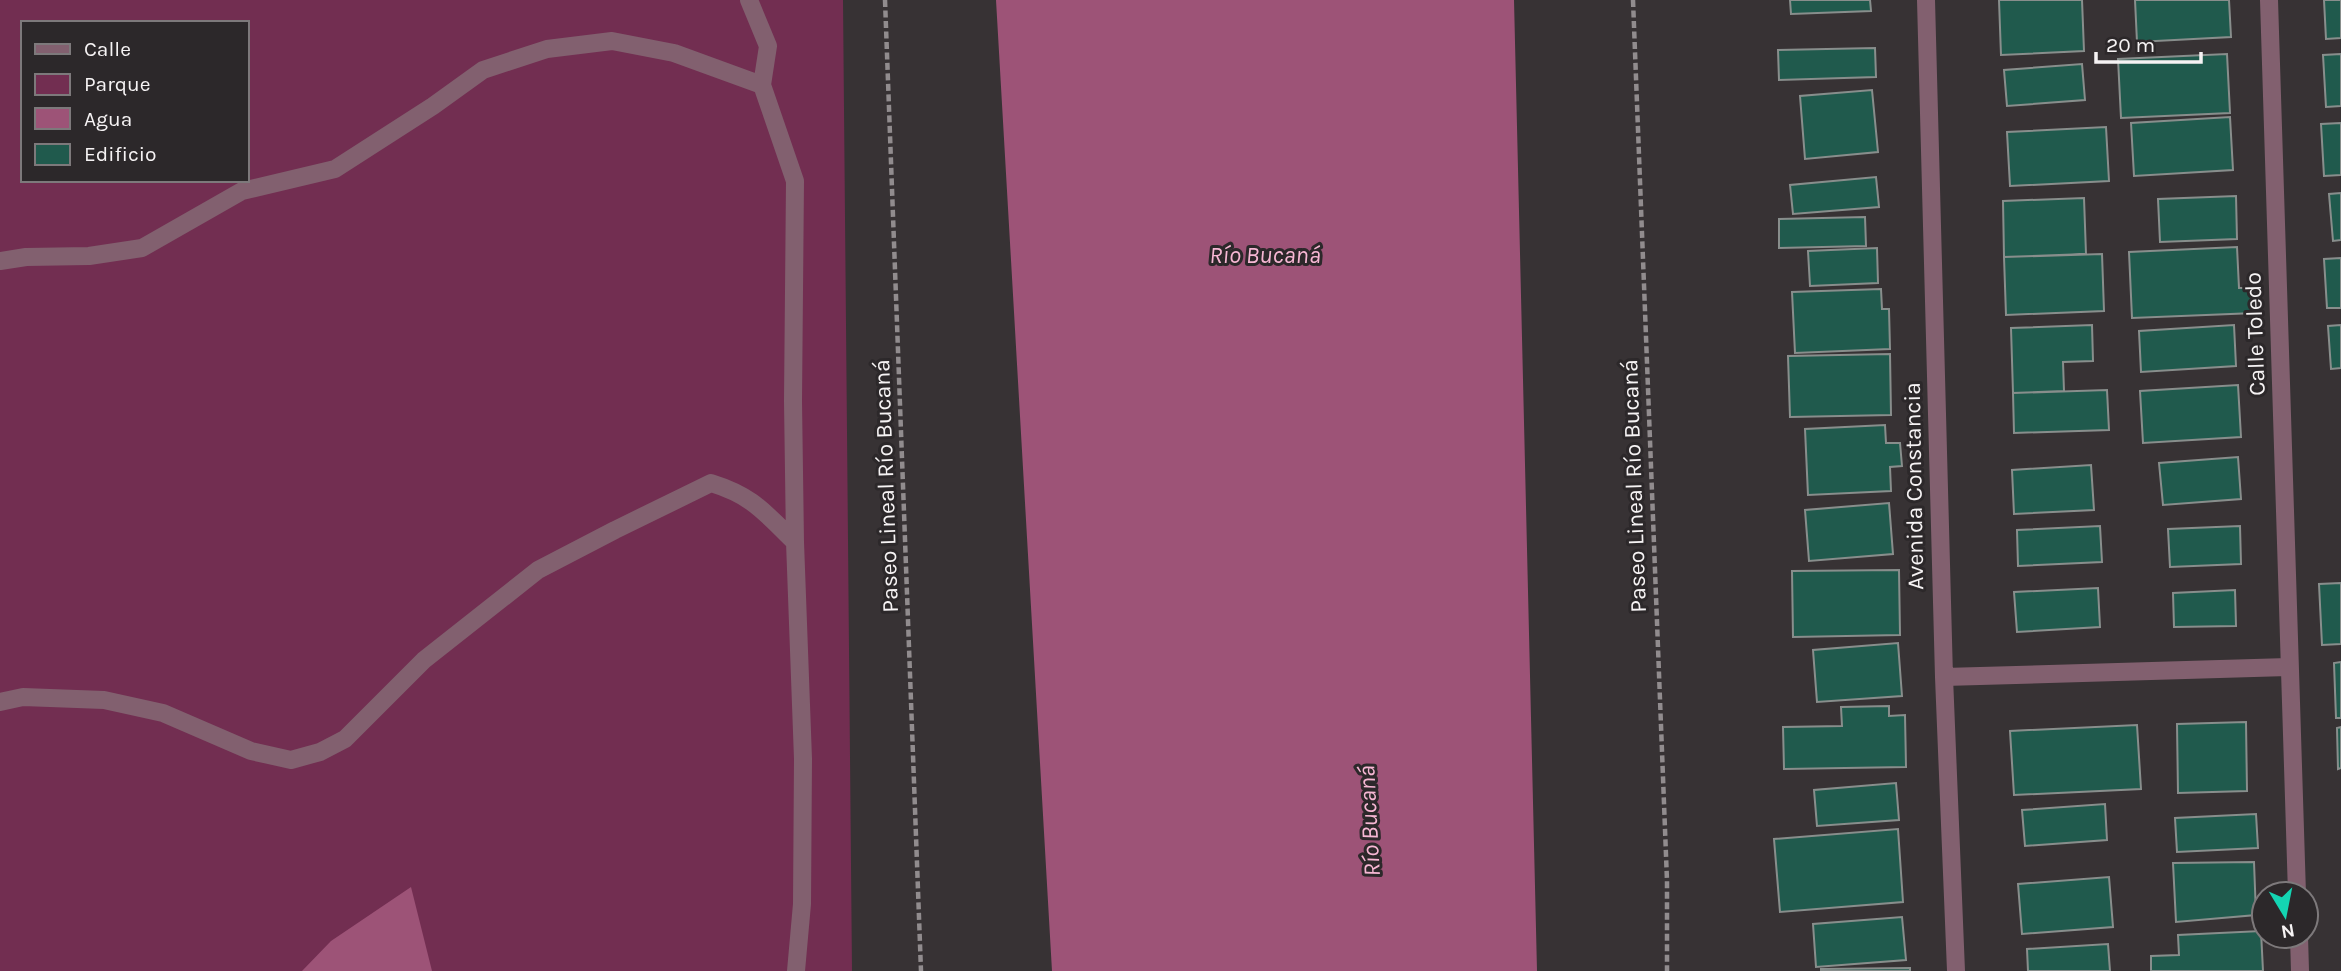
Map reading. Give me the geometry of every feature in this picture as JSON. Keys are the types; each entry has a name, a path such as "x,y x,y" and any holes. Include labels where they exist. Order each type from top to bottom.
{"street":[{"path":"749,0 768,46 762,85 795,181 795,542 803,759 802,904 796,971"},
{"name":"Avenida Constancia","path":"1926,0 1944,677 1956,971"},
{"name":"Calle Toledo","path":"2269,0 2297,880"},
{"path":"0,261 26,257 89,256 142,248 242,191 335,169 433,106 483,70 547,49 612,41 674,53 762,85"},
{"path":"0,702 23,697 104,700 163,713 251,751 291,760 320,752 345,738 424,660 538,570 711,483 733,490 753,502 795,542"},
{"path":"1944,677 2289,667"},
{"path":"2299,950 2300,971"}],"path":[{"name":"Paseo Lineal Río Bucaná","path":"886,0 921,971"},
{"name":"Paseo Lineal Río Bucaná","path":"1633,0 1667,881 1667,971"}],"green space":[{"path":"0,0 843,0 852,971 0,971"}],"water":[{"name":"Río Bucaná","path":"996,0 1514,0 1537,971 1052,971"},
{"path":"411,887 432,971 302,971 331,941"}],"building":[{"path":"1790,0 1870,0 1871,11 1791,14"},
{"path":"1999,0 2082,0 2084,51 2001,55"},
{"path":"2135,0 2229,0 2231,37 2137,42"},
{"path":"2324,0 2341,0 2341,38 2326,39"},
{"path":"1875,48 1876,77 1779,80 1778,50"},
{"path":"2227,54 2230,113 2121,118 2118,59"},
{"path":"2341,54 2341,106 2326,107 2323,55"},
{"path":"2082,64 2085,100 2007,106 2004,70"},
{"path":"1872,90 1878,152 1805,159 1800,96"},
{"path":"2230,117 2233,170 2134,176 2131,123"},
{"path":"2341,123 2341,175 2324,176 2321,124"},
{"path":"2106,127 2109,181 2010,186 2007,132"},
{"path":"1876,177 1879,207 1793,214 1790,185"},
{"path":"2341,193 2341,240 2333,241 2329,194"},
{"path":"2236,196 2237,239 2160,242 2158,199"},
{"path":"2084,198 2086,254 2004,257 2003,201"},
{"path":"1865,217 1866,246 1779,248 1779,219"},
{"path":"2237,247 2239,288 2254,288 2255,313 2132,318 2129,252"},
{"path":"1877,248 1878,283 1810,286 1808,251"},
{"path":"2102,254 2104,311 2006,315 2004,257"},
{"path":"2341,258 2341,308 2327,308 2324,259"},
{"path":"1881,289 1882,309 1889,309 1890,349 1795,353 1792,292"},
{"path":"2092,325 2093,361 2063,362 2064,391 2013,393 2011,328"},
{"path":"2234,325 2236,366 2141,372 2139,331"},
{"path":"2341,325 2341,368 2331,369 2328,326"},
{"path":"1890,354 1891,415 1790,417 1788,356"},
{"path":"2238,385 2241,437 2143,443 2140,391"},
{"path":"2107,390 2109,430 2014,433 2013,393"},
{"path":"1885,425 1886,443 1900,443 1902,466 1890,467 1891,491 1808,495 1805,429"},
{"path":"2238,457 2241,499 2163,505 2159,463"},
{"path":"2091,465 2094,510 2014,514 2012,470"},
{"path":"1889,503 1893,554 1809,561 1805,510"},
{"path":"2100,526 2102,562 2018,566 2017,530"},
{"path":"2240,526 2241,564 2170,567 2168,529"},
{"path":"1899,570 1900,635 1793,637 1792,571"},
{"path":"2341,583 2341,644 2322,645 2319,584"},
{"path":"2098,588 2100,627 2017,632 2014,592"},
{"path":"2235,590 2236,626 2174,627 2173,593"},
{"path":"1898,643 1902,696 1817,702 1813,650"},
{"path":"2341,662 2341,718 2336,718 2334,663"},
{"path":"1889,706 1889,716 1905,715 1906,767 1784,769 1783,727 1842,726 1841,707"},
{"path":"2246,722 2247,791 2178,793 2177,724"},
{"path":"2137,725 2141,789 2014,795 2010,731"},
{"path":"2341,727 2341,768 2338,769 2337,728"},
{"path":"1896,783 1899,820 1817,826 1814,790"},
{"path":"2105,804 2107,840 2025,846 2022,810"},
{"path":"2256,814 2258,848 2177,852 2175,818"},
{"path":"1898,829 1903,902 1780,912 1774,839"},
{"path":"2254,862 2255,880 2250,880 2250,916 2176,922 2173,863"},
{"path":"2109,877 2113,927 2022,934 2018,884"},
{"path":"1902,917 1906,960 1816,967 1813,924"},
{"path":"2250,932 2250,950 2262,950 2263,971 2151,971 2151,956 2179,955 2178,935"},
{"path":"2108,944 2110,971 2028,971 2027,949"},
{"path":"1910,968 1910,971 1821,971 1821,969"}]}
